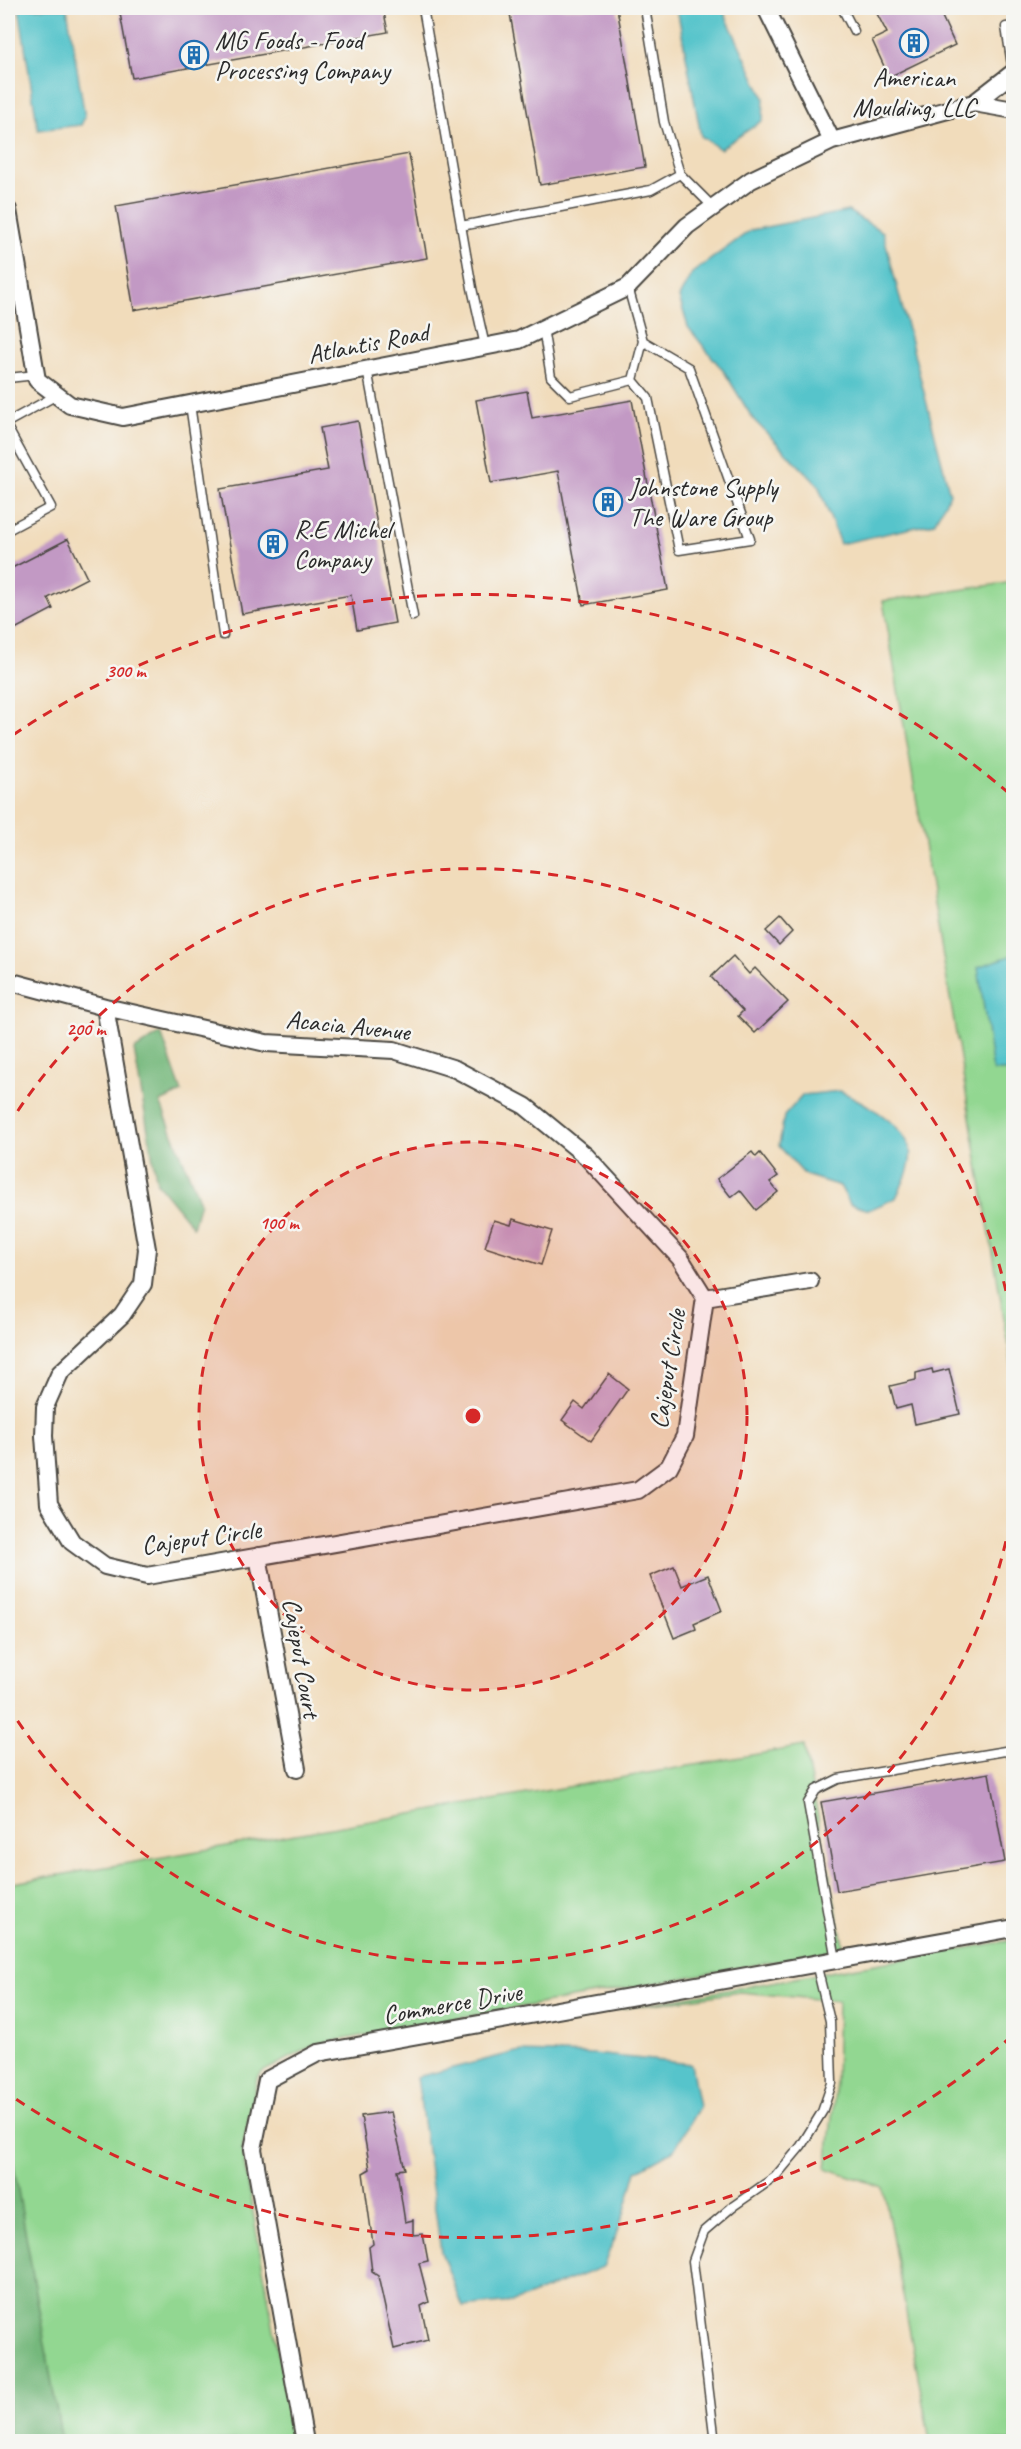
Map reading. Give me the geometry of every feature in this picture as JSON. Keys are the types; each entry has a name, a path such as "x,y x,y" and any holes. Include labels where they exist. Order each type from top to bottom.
{"street":[{"path":"766,8 832,141"},
{"name":"Atlantis Road","path":"36,375 37,380 70,405 123,417 519,339 628,287 687,226 751,180 832,141 974,103 1013,72"},
{"name":"Atlantis Road","path":"974,103 1014,110"},
{"path":"8,210 36,375"},
{"name":"Acacia Avenue","path":"8,981 105,1007 267,1043 394,1050 455,1069 525,1106 586,1156 681,1258 705,1298"},
{"name":"Cajeput Circle","path":"105,1007 147,1249 143,1284 122,1315 60,1373 45,1407 44,1436 49,1504 72,1542 105,1566 147,1576 638,1490 669,1467 685,1436 705,1298"},
{"path":"705,1298 810,1281"},
{"name":"Cajeput Court","path":"258,1556 297,1769"},
{"name":"Commerce Drive","path":"305,2442 253,2150 267,2080 318,2053 1014,1928"}],"lane":[{"path":"423,8 461,226 485,346"},
{"path":"645,8 664,122 680,174 713,207"},
{"path":"842,8 854,31"},
{"path":"1013,72 1006,27 1014,26"},
{"path":"461,226 651,190 680,174"},
{"path":"628,287 643,341 633,380"},
{"path":"543,328 551,377 570,396 633,380"},
{"path":"633,380 648,398 679,550 750,539 689,368 643,341"},
{"path":"367,369 413,616"},
{"path":"8,378 36,375"},
{"path":"8,422 57,395"},
{"path":"190,404 223,635"},
{"path":"8,429 51,507 8,530"},
{"path":"836,1960 808,1803 816,1790 838,1779 849,1777 1005,1751 1014,1755"},
{"path":"715,2442 693,2261 704,2231 732,2207 775,2177 801,2146 822,2112 832,2083 830,2022 816,1964"}],"green space":[{"path":"1013,582 1013,1372 883,601"},
{"path":"161,1033 182,1092 160,1102 200,1202 193,1227 157,1183 134,1050"},
{"path":"804,1746 844,1949 317,2044 262,2072 257,2078 242,2151 294,2441 8,2442 8,1884"},
{"path":"1013,1940 1013,2441 930,2441 883,2187 826,2168 836,2083 838,2001 740,1992 611,2010"},
{"path":"8,2133 62,2441 8,2441"}],"water":[{"path":"19,8 67,8 85,117 81,125 38,130"},
{"path":"677,8 722,8 764,98 763,120 720,149 701,136"},
{"path":"848,211 883,232 950,494 934,523 840,544 818,485 753,419 725,373 688,327 679,297 692,273 751,230"},
{"path":"1013,955 1013,1071 993,1071 978,967"},
{"path":"840,1091 870,1107 891,1123 900,1131 910,1150 908,1169 896,1198 869,1210 850,1204 840,1186 805,1175 779,1146 784,1116 803,1095"},
{"path":"516,2052 594,2054 691,2064 699,2107 674,2150 636,2171 624,2214 603,2267 513,2302 463,2307 441,2252 417,2077"}],"building":[{"name":"MG Foods - Food Processing Company","path":"119,8 383,8 388,32 132,78"},
{"path":"509,8 617,8 645,167 540,185"},
{"name":"American Moulding, LLC","path":"874,8 938,8 955,45 889,77 872,40 887,33"},
{"path":"409,154 427,258 134,310 116,206"},
{"name":"Johnstone Supply The Ware Group","path":"527,391 532,418 632,400 668,590 583,605 558,471 491,483 476,400"},
{"path":"358,421 395,623 357,630 351,595 242,614 220,489 328,470 320,428"},
{"path":"68,539 87,578 48,598 53,609 15,629 8,615 8,570"},
{"path":"780,918 792,932 779,945 766,931"},
{"path":"733,956 749,974 755,968 788,1002 755,1033 738,1016 743,1011 711,977"},
{"path":"752,1152 756,1157 760,1153 778,1176 770,1182 778,1192 756,1210 740,1190 731,1197 717,1179"},
{"path":"513,1219 552,1231 541,1265 485,1247 494,1220 511,1225"},
{"path":"932,1369 933,1373 949,1369 960,1414 915,1424 911,1405 896,1409 890,1386 916,1380 916,1373"},
{"path":"609,1374 628,1389 591,1441 562,1420 575,1402 584,1409"},
{"path":"674,1566 682,1586 708,1575 722,1611 694,1623 696,1629 674,1638 650,1576"},
{"path":"989,1773 1005,1862 837,1891 821,1802"},
{"path":"391,2112 405,2169 397,2170 405,2222 413,2220 413,2235 423,2234 428,2261 419,2263 429,2302 421,2306 428,2340 394,2349 378,2276 372,2272 369,2247 373,2244 363,2173 370,2169 361,2116"}],"place":[{"name":"American Moulding, LLC","path":"914,43"},
{"name":"MG Foods - Food Processing Company","path":"194,55"},
{"name":"Johnstone Supply The Ware Group","path":"608,502"},
{"name":"R.E Michel Company","path":"273,544"}]}
